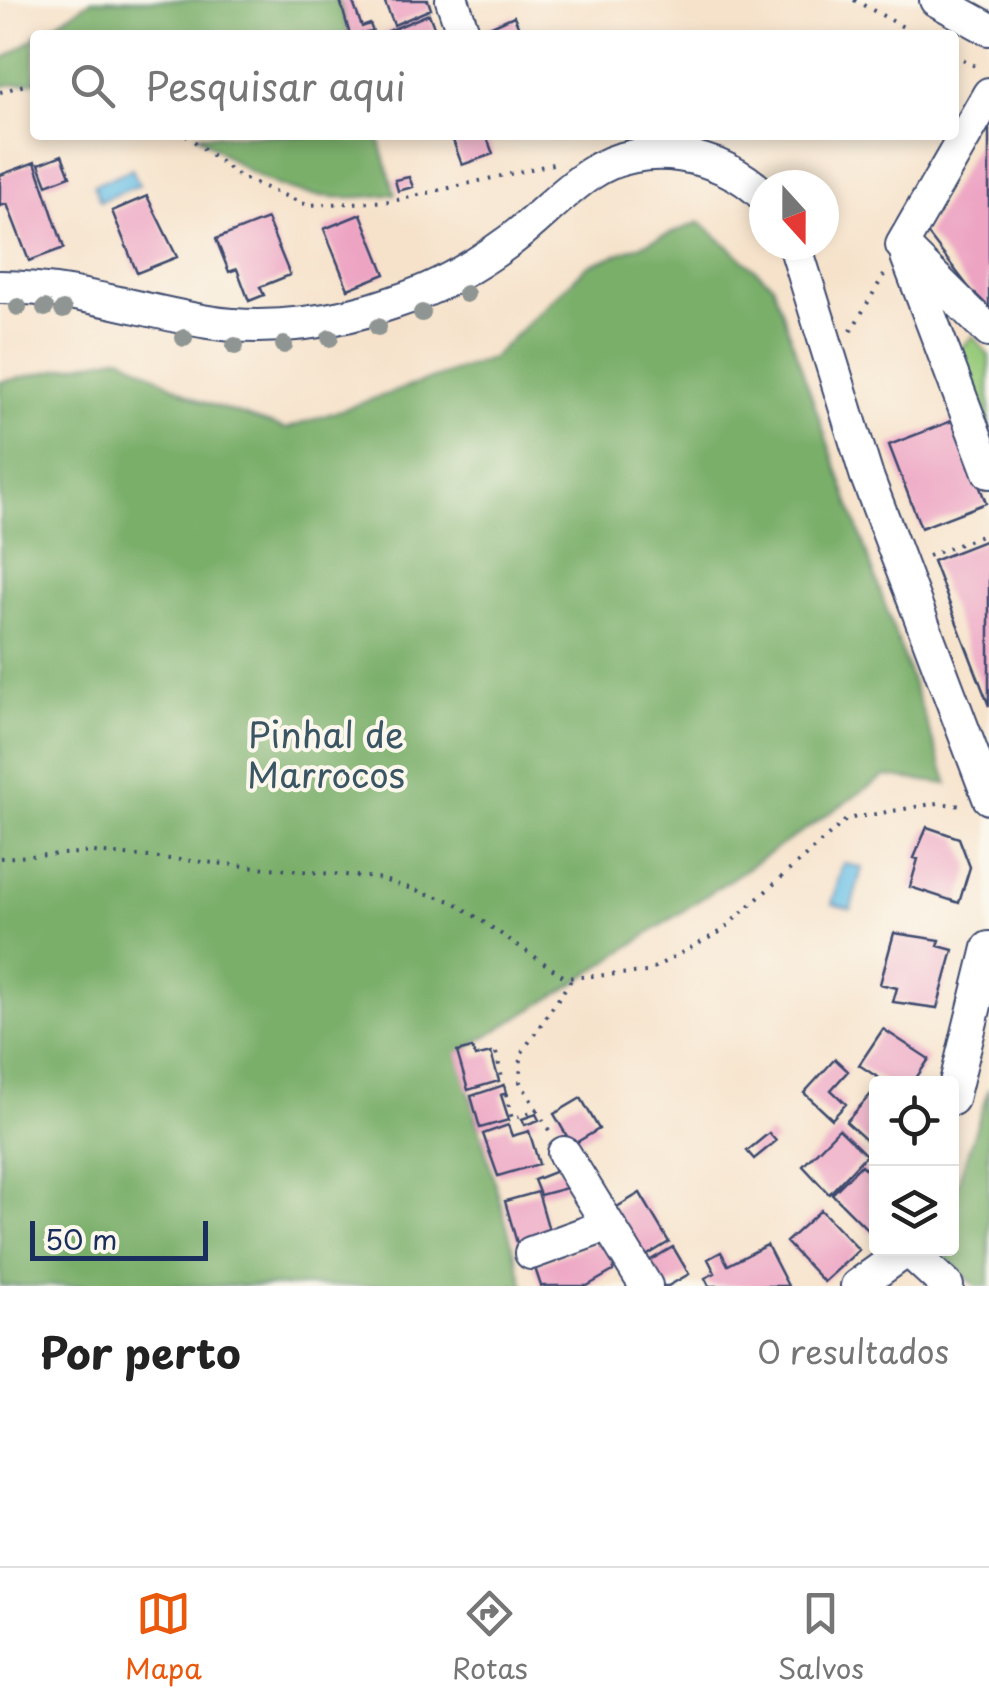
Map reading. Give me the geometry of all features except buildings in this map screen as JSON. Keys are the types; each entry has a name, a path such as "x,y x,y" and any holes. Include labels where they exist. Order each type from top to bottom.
{"street":[{"path":"452,0 462,30"},
{"path":"936,0 989,29"},
{"path":"902,245 989,94"},
{"path":"0,288 97,296 210,322 290,323 340,317 396,302 477,263 591,172 630,158 685,156 737,173 749,183"},
{"path":"902,245 989,331"},
{"path":"902,245 989,472"},
{"path":"799,260 830,366 981,802"},
{"path":"958,1076 989,948"},
{"path":"564,1153 646,1286"},
{"path":"531,1253 608,1225"},
{"path":"857,1286 900,1256"},
{"path":"915,1256 946,1286"}],"path":[{"path":"854,0 909,30"},
{"path":"959,57 989,73"},
{"path":"0,92 30,83"},
{"path":"192,140 240,177 307,205 393,201 569,160 591,172"},
{"path":"830,366 902,245"},
{"path":"900,567 989,533"},
{"path":"0,858 94,852 378,878 454,902 566,978 646,972 720,932 847,819 938,804 981,802"},
{"path":"564,1153 520,1082 521,1054 572,977"},
{"path":"496,1053 512,1119 537,1110"}],"green space":[{"path":"92,0 339,0 348,30 47,30"},
{"path":"30,41 30,83 0,86 0,61"},
{"path":"205,140 379,140 395,194 312,195 268,181"},
{"name":"Pinhal de Marrocos","path":"700,222 772,284 948,784 885,776 563,991 458,1053 524,1286 0,1286 0,382 121,356 200,401 286,429 492,358 587,266"},
{"path":"973,336 989,356 989,429 960,350"},
{"path":"989,1088 989,1286 976,1286 944,1256 959,1256 959,1179"}],"water":[{"path":"132,169 139,185 100,201 94,185"},
{"path":"843,863 862,868 851,909 832,904"}]}
